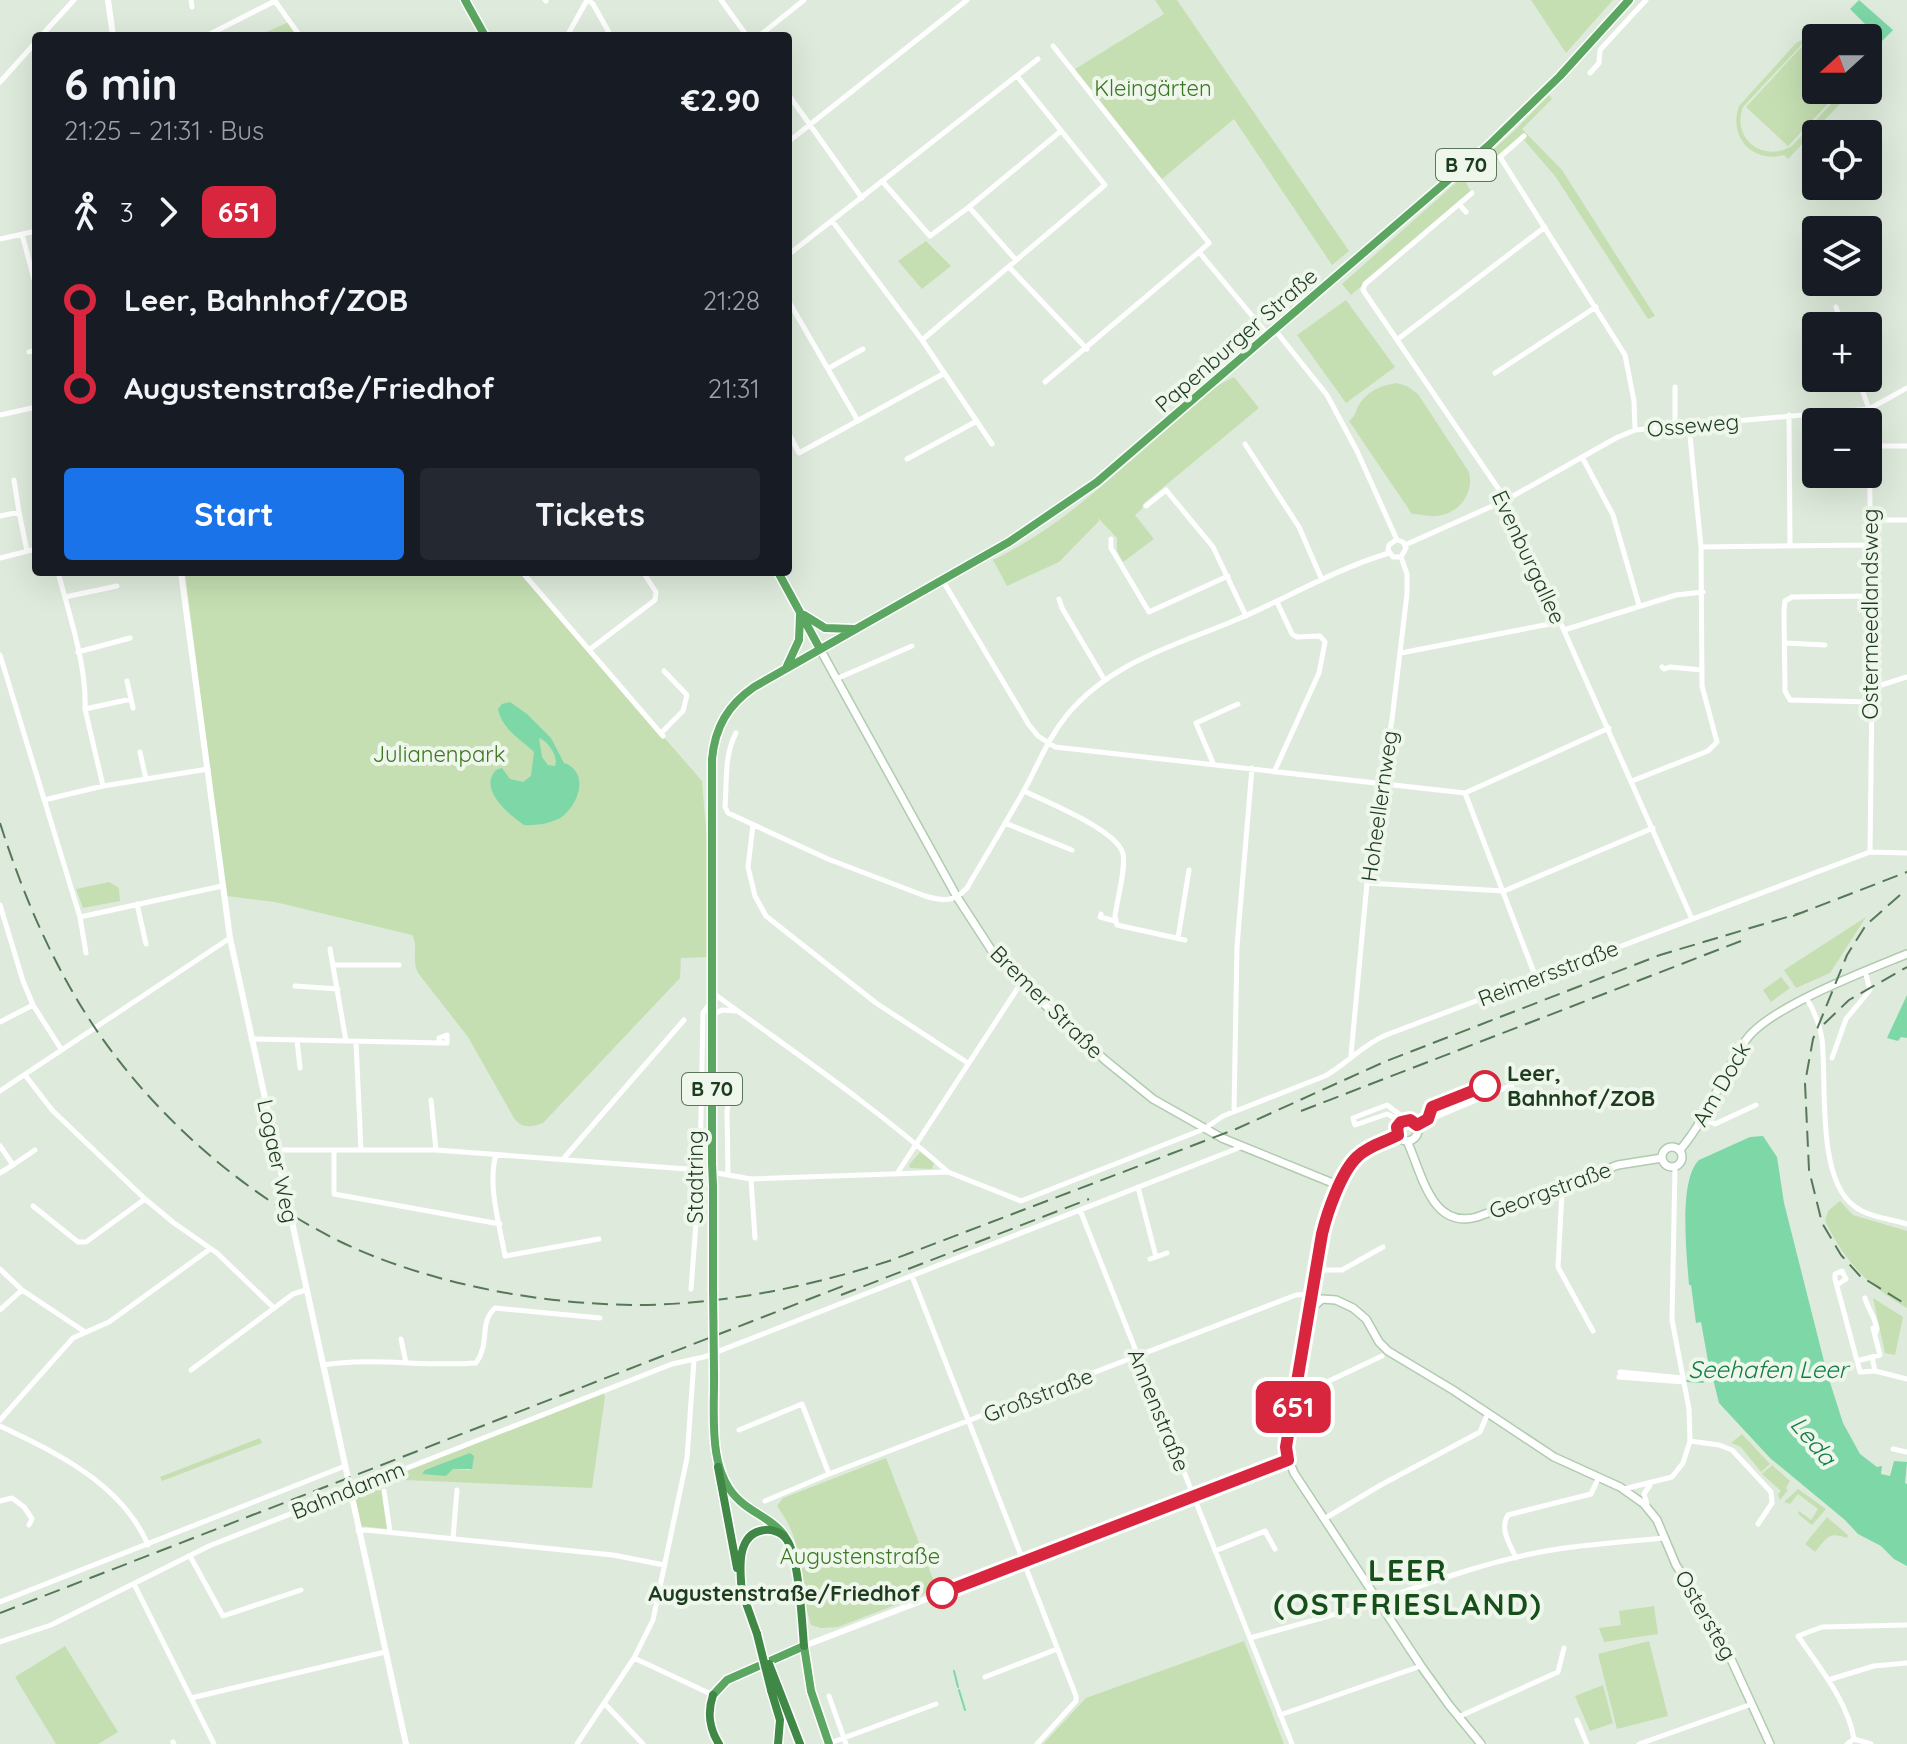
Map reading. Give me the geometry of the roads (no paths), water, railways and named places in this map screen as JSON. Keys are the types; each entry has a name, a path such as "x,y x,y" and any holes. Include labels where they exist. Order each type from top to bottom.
{"highway":[{"name":"Stadtring","path":"718,1467 742,1593 774,1688"},
{"path":"742,1593 741,1555 751,1536 756,1532 772,1530 786,1539 794,1564 804,1646"},
{"path":"774,1688 800,1744"},
{"name":"B 70","path":"774,1688 780,1720 778,1744"},
{"path":"713,1695 709,1714 713,1734 719,1744"}],"main road":[{"path":"465,0 483,32"},
{"name":"Papenburger Straße","path":"820,649 943,581 1038,524 1089,488 1489,145 1560,76 1629,0"},
{"path":"780,576 820,649"},
{"path":"800,611 825,628 855,629"},
{"path":"786,667 799,640 800,611"},
{"name":"Stadtring","path":"718,1467 712,1163 713,747 725,714 737,700 786,667 820,649"},
{"name":"Bremer Straße","path":"820,649 957,897 992,951 1021,983 1153,1099 1241,1147 1340,1186"},
{"name":"Am Dock","path":"1680,1150 1751,1033 1769,1018 1907,954"},
{"path":"1398,1135 1397,1127 1403,1120 1417,1125 1418,1132 1411,1140 1398,1135 1356,1157 1326,1219 1286,1447 1288,1460 1324,1519 1421,1666 1481,1744"},
{"name":"Georgstraße","path":"1411,1140 1431,1198 1440,1211 1453,1218 1471,1219 1618,1165 1662,1158"},
{"name":"Am Dock","path":"1662,1158 1667,1148 1680,1150 1683,1160 1675,1167"},
{"path":"1662,1158 1666,1166 1675,1167"},
{"path":"1309,1312 1322,1299 1313,1283"},
{"name":"Ostersteg","path":"1322,1299 1336,1300 1353,1308 1366,1319 1384,1348 1554,1457 1627,1492 1649,1509 1657,1520 1676,1565 1718,1630 1770,1744"},
{"name":"B 70","path":"718,1467 738,1500 772,1522 786,1539"},
{"path":"713,1695 727,1680 804,1646 811,1691 829,1744"}],"street":[{"path":"45,32 74,0"},
{"path":"108,0 112,32"},
{"path":"569,32 587,0 593,4 609,32"},
{"path":"721,0 744,32"},
{"path":"764,32 804,0"},
{"path":"792,139 967,0"},
{"path":"1590,73 1599,63 1598,51 1646,0"},
{"path":"214,32 277,1 297,32"},
{"path":"0,82 32,46"},
{"path":"1045,382 1209,243 1053,46"},
{"path":"792,252 1038,59"},
{"path":"922,340 1105,185 1017,76"},
{"path":"792,99 862,198"},
{"path":"882,181 930,236 1061,131"},
{"path":"1524,136 1500,157 1625,355 1634,401 1635,430"},
{"name":"Evenburgallee","path":"1472,193 1364,286 1365,293 1506,500 1692,919"},
{"path":"1459,204 1466,212"},
{"path":"969,207 1016,260"},
{"path":"833,222 922,340 992,444"},
{"path":"1398,339 1545,227"},
{"path":"0,239 32,232"},
{"path":"22,234 32,272"},
{"path":"1199,252 1327,395 1357,451 1397,540 1405,545 1406,551 1401,557 1393,557 1389,553 1389,545 1397,540"},
{"path":"1009,267 1087,349"},
{"path":"792,307 858,421"},
{"path":"1495,373 1596,307"},
{"path":"1836,307 1838,312"},
{"path":"829,368 863,349"},
{"path":"792,440 799,453 943,374"},
{"path":"1675,387 1675,427"},
{"name":"Osseweg","path":"1871,408 1907,388"},
{"path":"0,415 32,408"},
{"name":"Osseweg","path":"1405,545 1506,500 1635,430 1802,414"},
{"path":"1789,415 1790,545"},
{"path":"907,459 977,421"},
{"path":"1632,781 1714,748 1717,742 1704,695 1701,547 1689,426"},
{"path":"1245,444 1299,527 1322,580"},
{"path":"1882,446 1907,446"},
{"path":"1582,457 1613,515 1639,605"},
{"path":"14,480 27,551"},
{"name":"Ostermeedlandsweg","path":"1869,488 1872,688 1870,852"},
{"path":"1146,506 1166,490 1213,547 1246,616"},
{"path":"0,516 19,512"},
{"path":"1869,520 1907,520"},
{"path":"1111,539 1111,548 1149,612 1228,576"},
{"path":"1701,547 1870,545"},
{"path":"0,558 32,550"},
{"path":"736,733 729,752 725,807 728,813 828,859 946,901 967,888 1024,791 1046,742 1068,714 1104,679 1141,657 1246,616 1389,553"},
{"name":"Hoheellernweg","path":"1351,1056 1367,883 1401,653 1408,581 1401,557"},
{"path":"59,576 78,652 86,696 85,709 103,786"},
{"name":"Logaer Weg","path":"182,576 230,938 406,1744"},
{"path":"525,576 662,735 683,711 687,695 664,671"},
{"path":"589,650 657,596 645,576"},
{"path":"943,581 1029,725 1055,747 1465,793 1609,728"},
{"path":"65,597 117,586"},
{"path":"1564,630 1639,605 1676,595 1703,592"},
{"path":"1870,702 1790,700 1785,691 1784,611 1788,598 1871,596"},
{"path":"1059,599 1104,679"},
{"path":"1275,770 1319,673 1325,642 1320,636 1297,637 1292,634 1277,602"},
{"path":"1401,653 1560,622"},
{"path":"78,652 130,638"},
{"path":"1785,643 1825,645"},
{"path":"836,679 912,646"},
{"path":"0,655 80,917 86,953"},
{"path":"1662,667 1702,670"},
{"path":"1872,688 1907,677"},
{"path":"127,681 133,708"},
{"path":"85,709 131,699"},
{"path":"1213,763 1196,723 1238,704"},
{"path":"140,752 146,779"},
{"path":"1234,1111 1237,946 1252,768"},
{"path":"44,800 103,786 208,769"},
{"path":"1024,791 1102,831 1119,845 1124,857 1115,921"},
{"path":"1465,793 1536,978"},
{"path":"1005,823 1072,850"},
{"path":"753,825 748,867 755,896 766,916 876,1003 968,1063"},
{"path":"1367,883 1504,891 1653,828"},
{"name":"Reimersstraße","path":"948,1172 1021,1201 1204,1129 1234,1111 1325,1076 1386,1035 1870,852 1907,853"},
{"path":"1101,914 1100,917 1115,921 1121,927 1182,939 1189,870"},
{"path":"80,917 222,886"},
{"path":"137,904 146,944"},
{"path":"0,905 3,927 33,1005 61,1049"},
{"path":"0,1091 230,938"},
{"path":"330,949 346,1041"},
{"path":"334,965 399,965"},
{"path":"1832,1058 1846,1019 1854,1005 1870,990 1865,971"},
{"path":"897,1172 1021,983"},
{"path":"295,986 338,989"},
{"path":"691,1289 703,1171 703,1013 712,996 804,1056 948,1172"},
{"path":"1807,999 1822,1038 1822,1083 1831,1163 1840,1190 1847,1200 1865,1213 1907,1224"},
{"path":"0,1022 33,1005"},
{"path":"712,1015 727,1009 740,1012"},
{"path":"564,1158 684,1020"},
{"path":"251,1039 440,1043"},
{"path":"297,1040 300,1068"},
{"path":"356,1042 361,1150"},
{"path":"25,1075 52,1110 145,1199 210,1249 274,1308"},
{"path":"728,1175 726,1130 733,1081"},
{"path":"1417,1125 1512,1085"},
{"path":"431,1100 436,1150"},
{"path":"1387,1105 1400,1118 1387,1114 1355,1125 1353,1118 1387,1105"},
{"path":"1701,1119 1715,1124 1756,1105"},
{"path":"0,1146 13,1165"},
{"name":"Bahndamm","path":"0,1642 51,1625 209,1546 350,1489 672,1364 704,1357 1241,1147"},
{"path":"0,1173 35,1150"},
{"path":"276,1150 436,1150 564,1158 703,1171 751,1179 948,1172"},
{"path":"334,1150 334,1194 500,1224"},
{"path":"496,1155 492,1166 505,1256 599,1239"},
{"path":"1627,1492 1667,1480 1677,1473 1690,1441 1689,1409 1676,1349 1671,1305 1675,1167"},
{"path":"751,1179 755,1238"},
{"path":"1561,1186 1558,1267 1593,1331"},
{"path":"1138,1187 1153,1258 1167,1253"},
{"path":"33,1206 78,1242 86,1242 145,1199"},
{"name":"Annenstraße","path":"1080,1210 1292,1744"},
{"path":"1315,1270 1342,1270 1383,1247"},
{"path":"148,1545 133,1517 80,1468 0,1423 73,1338 109,1322 210,1249"},
{"path":"0,1269 22,1290 86,1332"},
{"path":"912,1276 1076,1701 1037,1744"},
{"path":"1837,1285 1860,1372 1875,1371 1907,1379"},
{"path":"0,1310 22,1290"},
{"path":"191,1370 293,1294 306,1290"},
{"name":"Großstraße","path":"765,1501 1296,1295 1311,1294"},
{"path":"1857,1361 1880,1355 1874,1331 1877,1329 1875,1317 1868,1310 1865,1298"},
{"path":"323,1365 338,1362 476,1363 484,1352 486,1319 495,1308 600,1318"},
{"path":"401,1339 406,1363"},
{"path":"1295,1397 1382,1356"},
{"path":"1872,1357 1875,1371"},
{"path":"577,1744 634,1658 653,1620 687,1458 694,1360"},
{"path":"1620,1374 1683,1380"},
{"path":"739,1430 802,1404 829,1474"},
{"path":"1324,1519 1390,1479 1480,1432 1488,1413"},
{"path":"1690,1441 1732,1450 1771,1492 1772,1503 1758,1524"},
{"path":"1893,1449 1907,1452"},
{"path":"804,1646 1288,1460"},
{"path":"0,1602 345,1466"},
{"path":"1516,1558 1505,1533 1504,1521 1508,1515 1591,1494 1598,1479"},
{"path":"1649,1509 1644,1494 1653,1483"},
{"path":"453,1538 457,1490"},
{"path":"384,1491 390,1532"},
{"path":"0,1501 12,1498 24,1507 32,1519 29,1525"},
{"path":"358,1531 613,1555 664,1565"},
{"path":"1215,1551 1265,1531 1275,1549"},
{"path":"1250,1638 1382,1603 1446,1577 1548,1550 1663,1538"},
{"path":"190,1556 223,1616 301,1590"},
{"path":"134,1584 214,1744"},
{"path":"1871,1744 1849,1743 1852,1728 1828,1680 1798,1636 1822,1627 1907,1625"},
{"path":"1458,1717 1558,1672 1564,1648"},
{"path":"985,1677 1057,1649"},
{"path":"191,1698 385,1652"},
{"path":"634,1658 713,1695"},
{"path":"1828,1680 1858,1669 1907,1663"},
{"path":"1280,1715 1421,1666"},
{"path":"829,1696 845,1741"},
{"path":"604,1703 643,1744"},
{"path":"1639,1744 1753,1703"},
{"path":"829,1744 845,1741 936,1704"},
{"path":"1577,1720 1587,1744"}],"water":[{"path":"1859,0 1893,30 1882,41 1882,24 1865,24 1850,9"},
{"path":"510,702 527,714 551,738 564,763 576,773 579,779 578,795 563,816 544,824 524,825 503,808 493,793 491,777 496,770 502,768 510,779 523,782 531,776 534,752 503,722 498,709","holes":["539,738 554,754 555,766 548,765 542,757"]},
{"path":"1907,995 1907,1038 1901,1037 1898,1041 1887,1038"},
{"name":"Seehafen Leer","path":"1763,1136 1777,1157 1784,1203 1827,1373 1843,1423 1860,1454 1877,1467 1882,1466 1881,1474 1890,1476 1894,1461 1907,1462 1907,1566 1881,1546 1858,1534 1770,1458 1719,1403 1710,1367 1712,1364 1708,1361 1701,1322 1696,1323 1689,1285 1685,1220 1688,1184 1699,1160 1750,1137"},
{"path":"470,1453 474,1456 472,1469 453,1469 446,1476 422,1474 425,1470"}],"waterway":[{"path":"1687,1381 1703,1382"},
{"path":"954,1671 958,1687"},
{"path":"959,1690 965,1710"}],"railway":[{"path":"0,823 40,928 64,977 93,1025 144,1091 203,1150 269,1201 305,1223 375,1257 411,1270 487,1289 603,1304 672,1304 735,1297 828,1279 889,1261 1236,1129 1384,1062 1660,955 1804,912"},
{"path":"1793,916 1907,872"},
{"path":"1900,895 1866,925 1847,955 1813,1039 1805,1083 1809,1170 1822,1223 1841,1255 1860,1276 1907,1305"},
{"path":"1301,1111 1741,941"},
{"path":"1824,1024 1849,1000 1907,967"},
{"path":"841,1295 1089,1199"},
{"path":"0,1613 843,1286"}],"place":[{"name":"Leer, Bahnhof/ZOB","path":"1485,1086"},
{"name":"Augustenstraße/Friedhof","path":"942,1593"}],"district":[{"name":"LEER (OSTFRIESLAND)","path":"1408,1588"}],"park label":[{"name":"Kleingärten","path":"1153,88"},
{"name":"Julianenpark","path":"439,754"},
{"name":"Augustenstraße","path":"860,1556"}],"water label":[{"name":"Leda","path":"1813,1441"}]}
